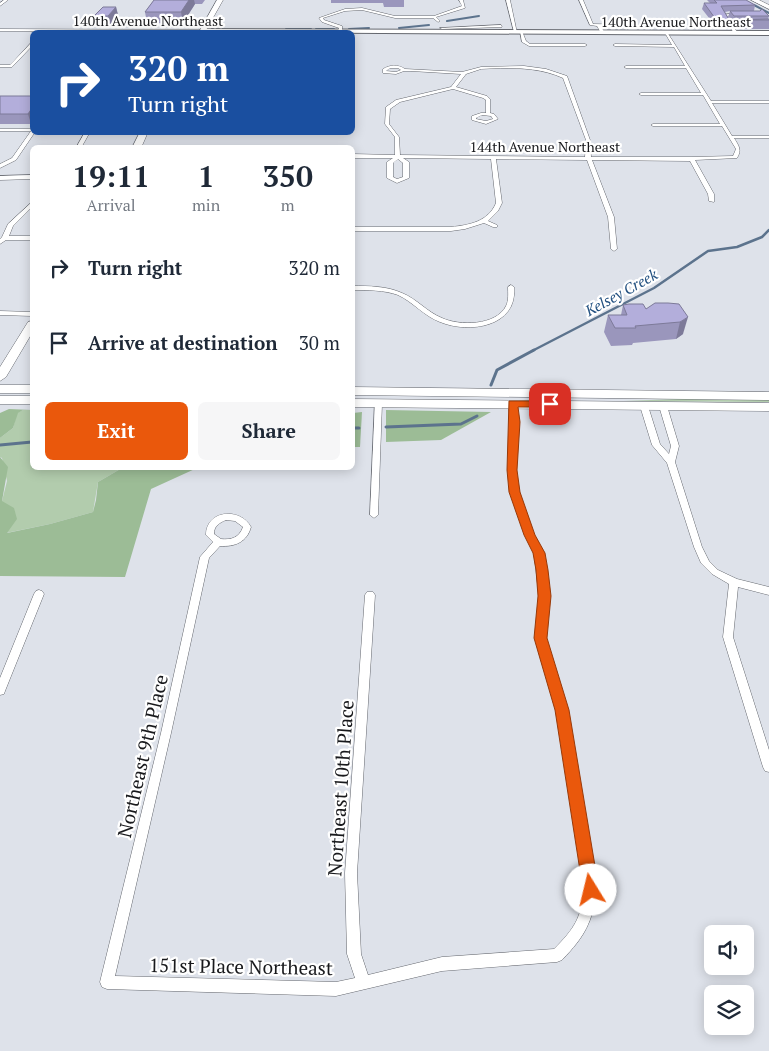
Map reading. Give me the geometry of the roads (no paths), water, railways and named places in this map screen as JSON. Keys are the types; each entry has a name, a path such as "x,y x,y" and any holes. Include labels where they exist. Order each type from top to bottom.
{"main road":[{"path":"204,30 220,0"},
{"path":"754,0 769,7"},
{"name":"140th Avenue Northeast","path":"355,32 442,30 769,33"},
{"path":"0,378 30,327"},
{"path":"0,389 30,389"},
{"path":"355,391 512,392 647,401 769,396"},
{"path":"0,400 30,400"},
{"path":"355,403 627,406 647,401 663,406 769,407"}],"street":[{"path":"0,5 6,0"},
{"path":"340,30 341,27 320,19 345,10 362,9 395,17 434,17 462,8 465,5 462,0"},
{"path":"508,0 519,32 527,44 585,45"},
{"path":"581,0 592,25 634,25"},
{"path":"736,33 722,14 745,14"},
{"path":"434,17 442,30 501,26"},
{"path":"629,17 639,33"},
{"path":"598,25 602,32"},
{"path":"730,25 740,25"},
{"name":"140th Avenue Northeast","path":"0,30 30,31"},
{"path":"667,33 730,137 769,137"},
{"path":"615,45 674,46"},
{"path":"0,66 11,66 30,46"},
{"path":"626,67 687,67"},
{"path":"404,70 442,70 464,73 485,68 536,68 551,70 568,80 588,140 589,158 611,218 614,249"},
{"path":"453,88 464,73"},
{"path":"398,157 397,137 387,128 386,122 388,108 398,101 453,88 485,97 488,100 488,114"},
{"path":"640,94 704,94"},
{"path":"708,102 769,102"},
{"path":"653,125 723,125"},
{"path":"0,130 30,131"},
{"path":"0,166 14,158 30,135"},
{"name":"144th Avenue Northeast","path":"355,156 731,158 737,155 738,149 730,137"},
{"path":"398,157 406,162 406,178 397,182 390,178 390,162 398,157"},
{"path":"355,229 451,229 465,228 484,221 498,209 499,203 493,157"},
{"path":"692,159 711,194 712,200"},
{"path":"0,178 30,177"},
{"path":"30,206 10,225 3,240 30,238"},
{"path":"484,221 495,226"},
{"path":"355,288 373,288 395,292 414,301 442,321 466,325 487,322 500,317 506,312 512,298 511,287"},
{"path":"0,313 30,314"},
{"path":"647,401 656,445 671,462 698,547 706,563 716,572 734,582 769,591"},
{"path":"374,515 378,403"},
{"path":"512,404 515,422 512,470 515,492 530,535 539,553 544,596 540,638 562,710 591,890 584,926 574,938"},
{"path":"663,406 675,446 671,462"},
{"name":"Northeast 9th Place","path":"107,982 205,557 218,542"},
{"path":"734,582 728,637 769,767"},
{"path":"0,691 39,594"},
{"name":"Northeast 10th Place","path":"363,981 354,954 351,874 370,595"},
{"name":"151st Place Northeast","path":"107,982 336,989 363,981 442,964 557,955 574,938"}],"waterway":[{"name":"Kelsey Creek","path":"754,5 769,13"},
{"path":"447,21 479,16"},
{"path":"399,28 429,25"},
{"path":"349,29 369,28"},
{"path":"286,29 311,29"},
{"path":"316,29 334,29"},
{"name":"Kelsey Creek","path":"532,351 654,288 708,251 737,247 762,237 769,230"},
{"name":"Kelsey Creek","path":"491,385 497,370 534,350"},
{"name":"Kelsey Creek","path":"386,427 461,424 477,416"},
{"name":"Kelsey Creek","path":"0,445 30,442"}]}
